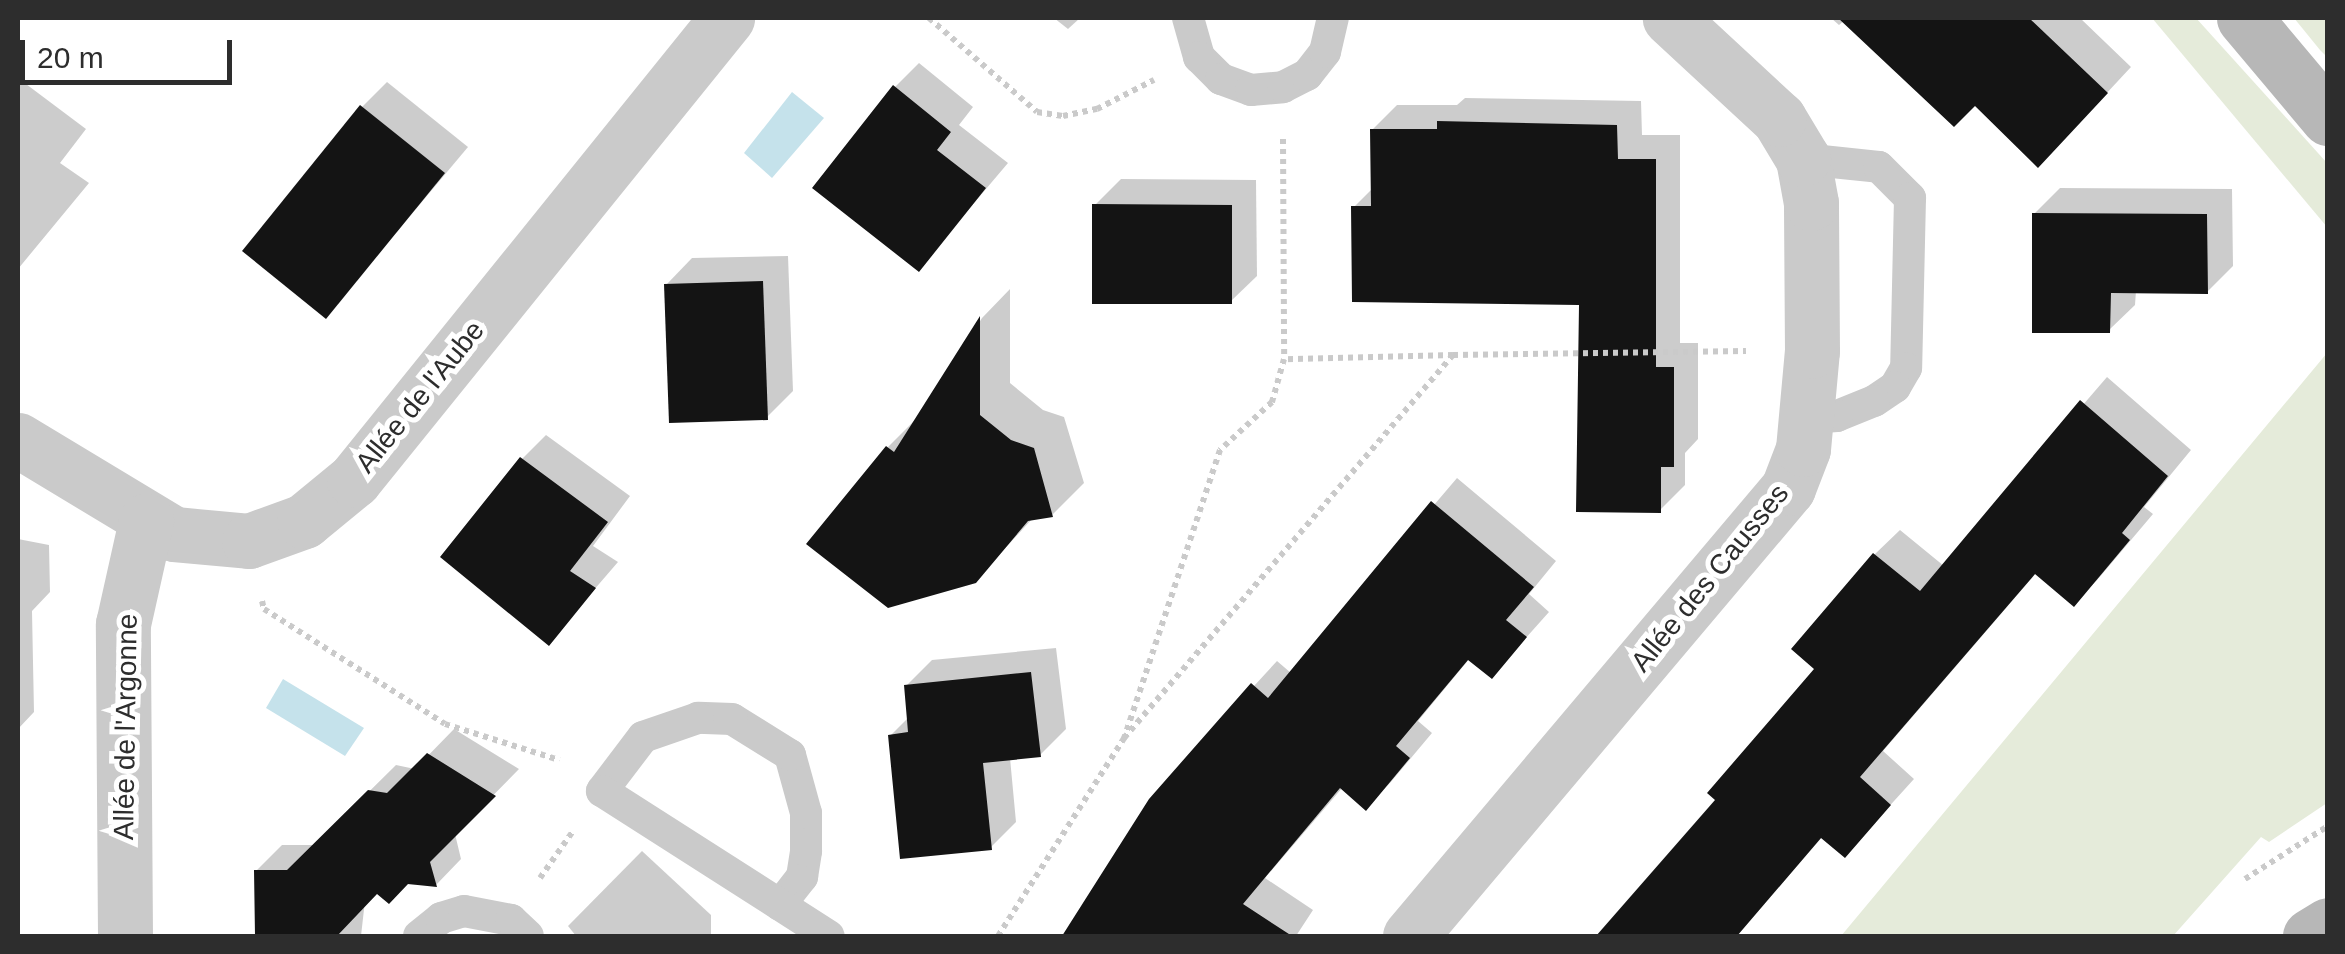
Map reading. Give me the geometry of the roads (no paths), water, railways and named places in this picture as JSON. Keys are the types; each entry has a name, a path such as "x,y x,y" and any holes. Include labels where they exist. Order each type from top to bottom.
{"main road":[{"path":"2244,18 2319,103"},
{"path":"2310,936 2328,925"}],"street":[{"name":"Allée de l'Aube","path":"18,440 146,521 197,540 248,541 304,521 354,480 727,18"},
{"name":"Allée des Causses","path":"1410,936 1788,488 1809,418 1811,202 1803,159 1778,119 1670,18"},
{"name":"Allée de l'Argonne","path":"125,936 123,624 146,521"}],"lane":[{"path":"1188,18 1199,57 1221,79 1251,90 1283,88 1308,74 1326,52 1333,18"},
{"path":"1803,159 1879,167 1910,198 1906,368 1874,401 1836,416 1809,418"},
{"path":"780,905 802,877 806,813 790,755 766,735 732,720 665,725 620,760 602,791 780,905 830,936"},
{"path":"420,936 440,918 464,911 519,928"}],"water":[{"path":"792,92 824,118 772,178 744,153"},
{"path":"283,679 364,728 345,756 266,708"}]}
